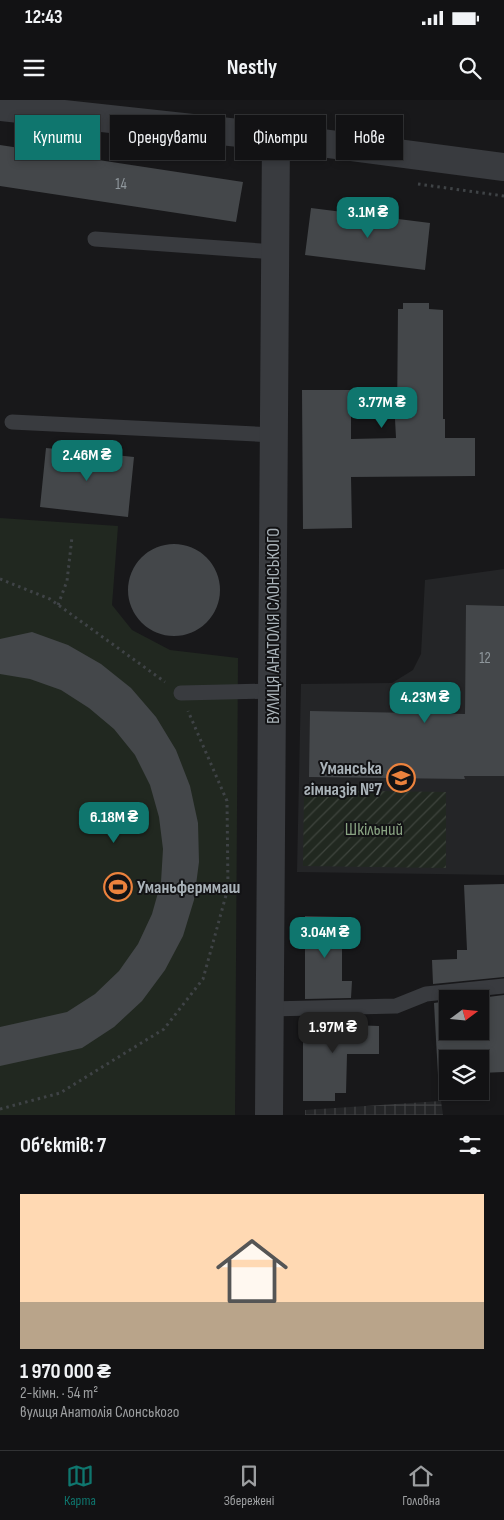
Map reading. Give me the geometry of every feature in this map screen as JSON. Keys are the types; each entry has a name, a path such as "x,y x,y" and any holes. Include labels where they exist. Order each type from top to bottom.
{"street":[{"path":"0,107 235,133"},
{"path":"326,143 504,166"},
{"name":"ВУЛИЦЯ АНАТОЛІЯ СЛОНСЬКОГО","path":"269,1115 276,160"}],"lane":[{"path":"95,239 276,252"},
{"path":"12,422 274,435"},
{"path":"180,693 272,691"},
{"path":"270,1009 396,1006 426,994 504,986"}],"path":[{"path":"418,184 504,196"},
{"path":"58,605 68,581 72,537"},
{"path":"0,579 50,599 180,693 227,801 228,888 203,979 164,1029 60,1093 0,1109"}],"shaded area":[{"name":"Уманська гімназія №7","path":"504,569 504,875 297,872 301,684 392,683 413,670 421,654 425,580"},
{"path":"441,1101 443,1115 305,1115 305,1110"}],"green space":[{"name":"Уманьферммаш","path":"0,518 118,526 112,605 132,630 170,650 238,658 235,1115 0,1115"},
{"name":"Шкільний","path":"304,790 446,792 446,868 303,866"}],"building":[{"path":"0,145 15,147 15,160 99,160 243,182 236,222 0,186"},
{"path":"311,208 430,223 425,270 305,255"},
{"path":"403,303 429,303 429,309 443,310 443,419 445,419 445,438 475,438 475,476 351,477 352,528 303,529 302,390 351,390 351,439 396,438 398,309 403,309"},
{"path":"46,448 134,457 128,517 40,507"},
{"path":"174,544 191,548 206,558 216,573 220,590 216,607 206,622 191,632 174,636 157,632 142,622 132,607 128,590 132,573 142,558 157,548"},
{"path":"466,605 504,606 504,776 464,776 465,779 309,777 310,711 465,714"},
{"path":"32,632 68,645 101,664 131,688 156,717 176,750 190,786 198,823 199,862 194,900 183,936 165,970 142,1001 114,1027 82,1048 0,1066 0,1027 67,1012 95,994 119,971 138,944 152,914 161,882 163,849 159,817 150,785 135,755 114,729 89,708 61,690 30,679 0,674 0,639"},
{"path":"504,884 504,977 433,984 432,960 457,959 457,950 467,950 464,885"},
{"path":"305,916 342,917 342,981 352,981 351,998 305,999"},
{"path":"504,995 504,1072 489,1073 489,1050 439,1050 438,1075 434,1003 439,1002 439,1040 489,1040 489,997"},
{"path":"351,1016 351,1025 379,1026 379,1054 347,1054 346,1093 335,1093 335,1101 303,1101 303,1025 305,1025 305,1018"}],"place":[{"name":"Уманська гімназія №7","path":"401,778"},
{"name":"Уманьферммаш","path":"118,887"}]}
